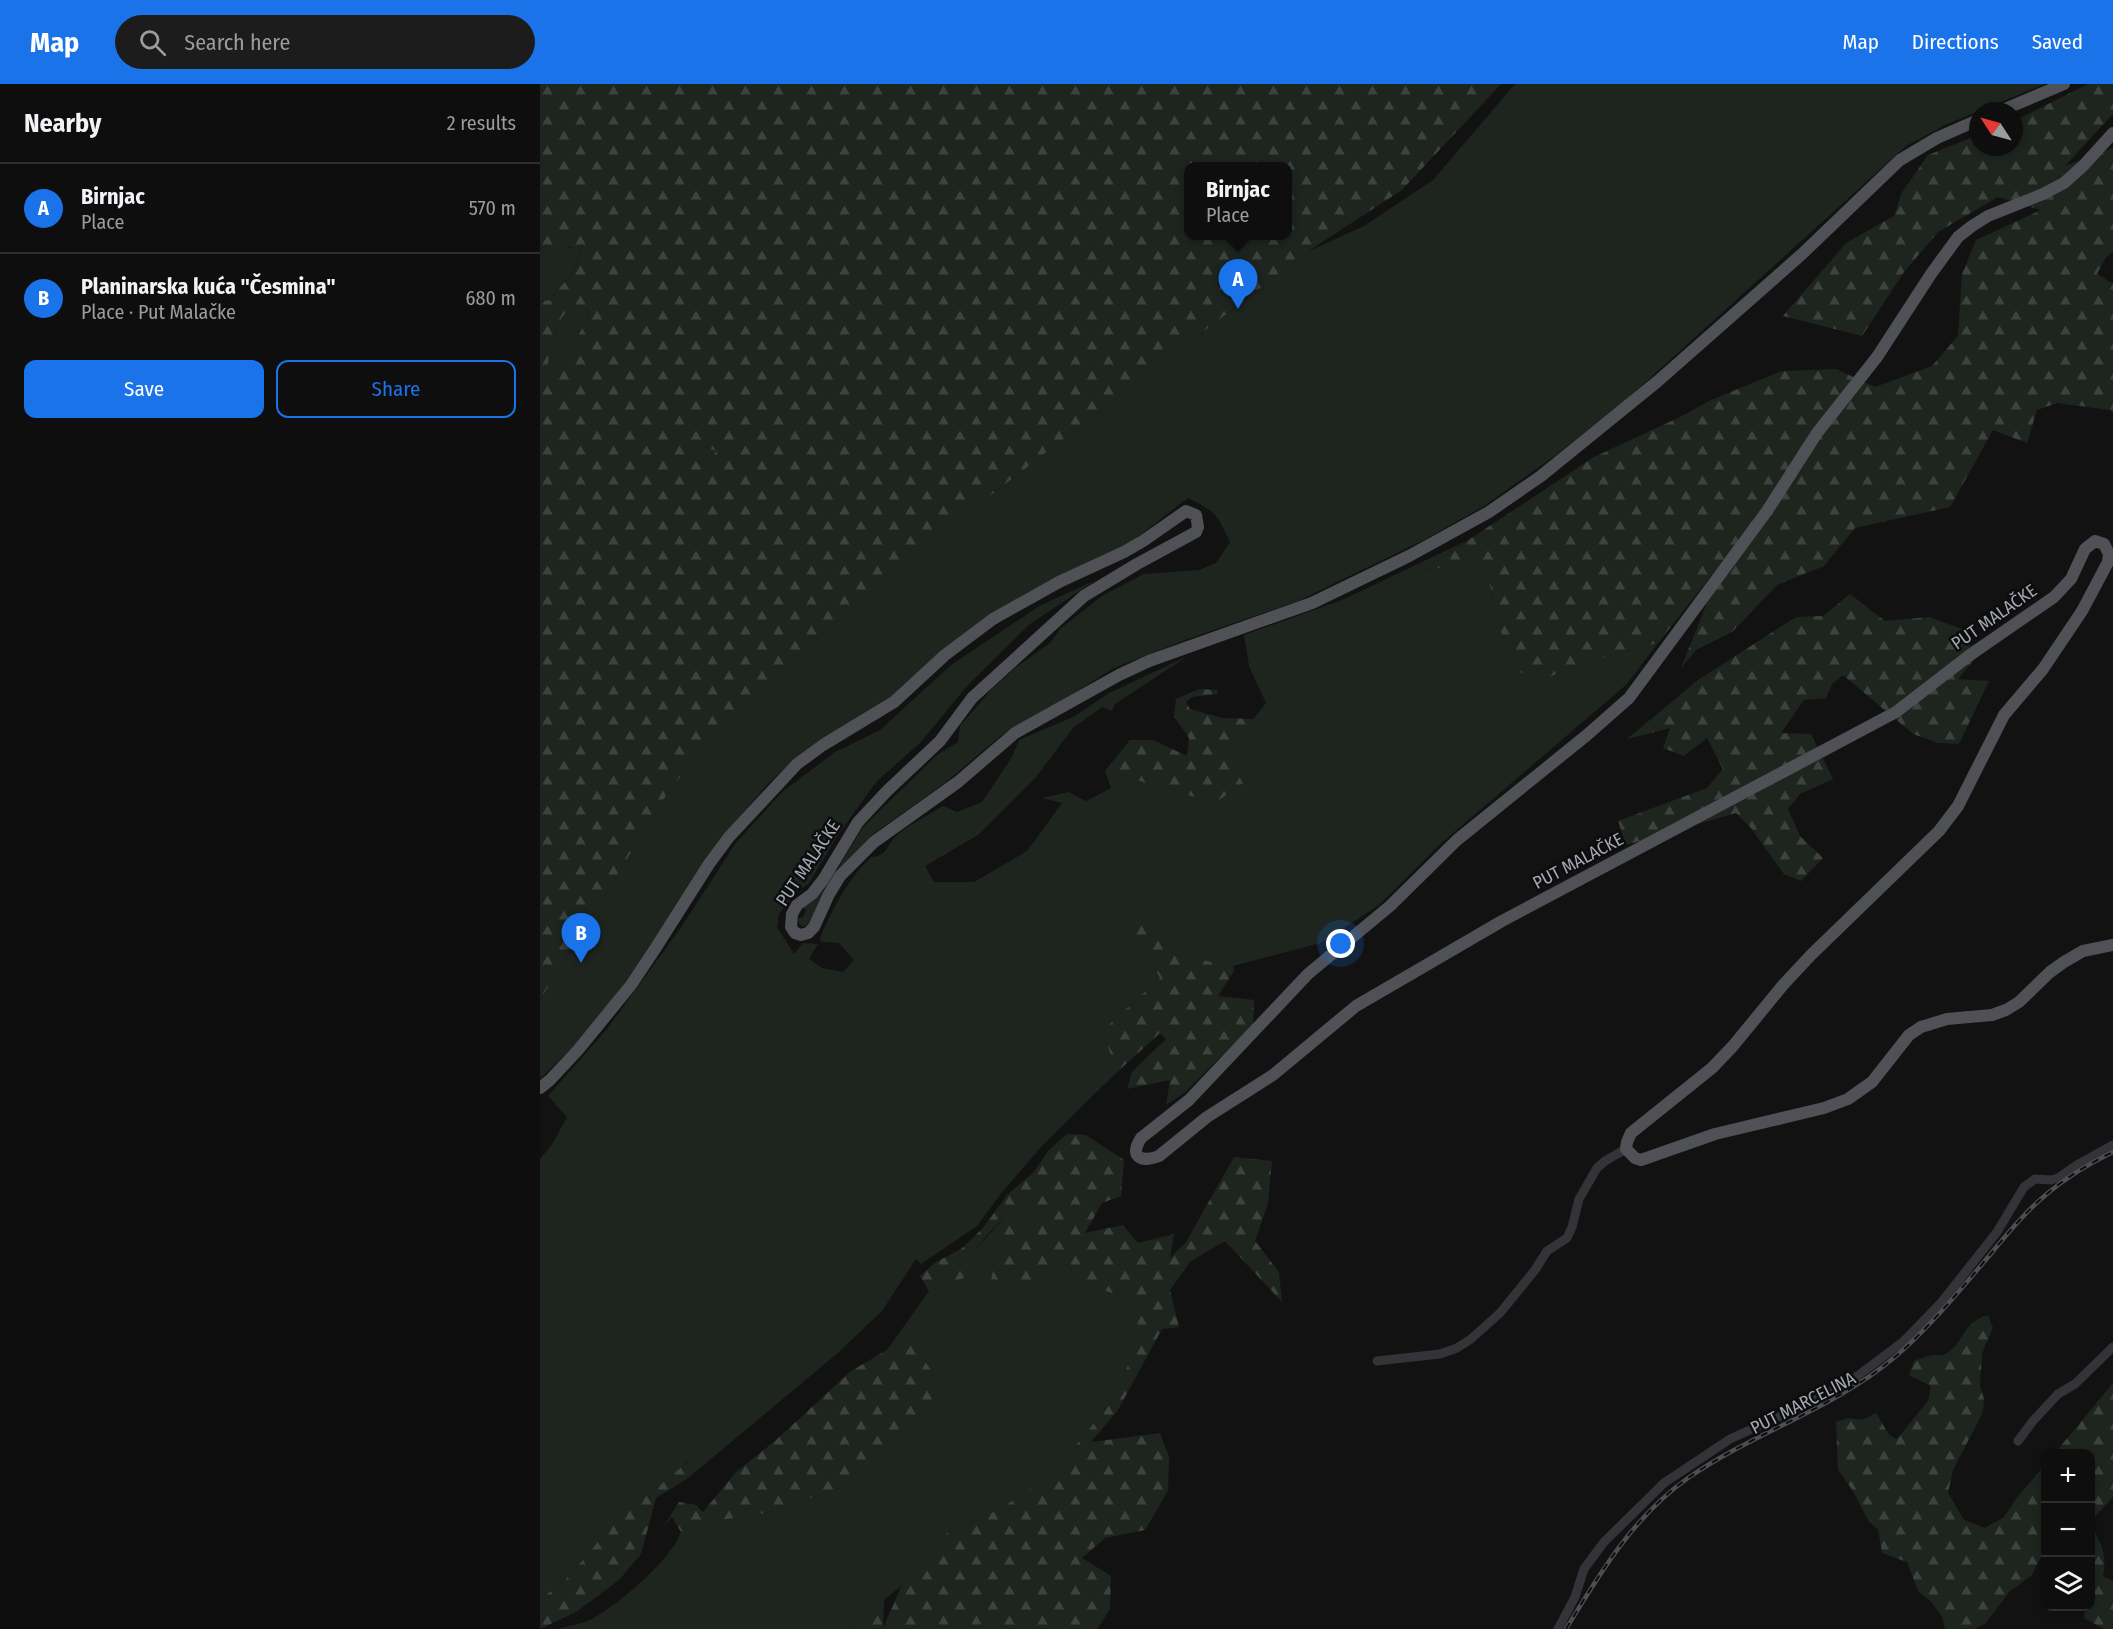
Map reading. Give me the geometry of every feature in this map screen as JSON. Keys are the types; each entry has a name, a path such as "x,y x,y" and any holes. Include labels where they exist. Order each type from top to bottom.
{"main road":[{"path":"2021,102 2064,84"},
{"name":"PUT MALAČKE","path":"540,1088 572,1057 631,985 709,864 729,837 780,780 796,764 823,745 894,702 945,655 993,619 1059,582 1124,552 1186,511 1196,515 1198,527 1196,532 1084,596 972,698 940,741 858,822 812,894 797,905 792,914 791,927 795,933 801,935 808,933 814,927 840,876 874,842 958,782 1015,733 1119,675 1149,661 1312,603 1409,556 1489,512 1541,476 1658,381 1802,254 1900,160 1936,138 1969,124"},
{"name":"PUT MALAČKE","path":"1626,1149 1631,1133 1712,1068 1811,955 1939,831 1958,806 2004,715 2043,669 2082,611 2108,562 2109,554 2104,544 2095,541 2085,549 2071,579 2054,597 1970,655 1896,712 1502,921 1356,1006 1273,1074 1207,1117 1159,1156 1149,1160 1143,1159 1135,1152 1136,1144 1141,1138 1189,1100 1308,974 1390,906 1457,840 1629,698 1767,511 1817,433 1877,357 1931,273 1958,237 1988,216 2064,183 2084,166 2113,133"},
{"path":"1626,1149 1635,1158 1641,1160 1715,1134 1837,1104 1860,1092 1872,1082 1909,1035 1921,1027 1934,1022 1992,1015 2006,1010 2019,1002 2050,972 2064,962 2084,951 2113,945"}],"street":[{"name":"PUT MARCELINA","path":"1558,1629 1575,1597 1584,1569 1604,1542 1664,1483 1730,1439 1822,1397 1882,1359 1904,1341 1940,1304 1996,1232 2024,1187 2035,1179 2058,1179 2077,1165 2113,1145"},
{"path":"1377,1361 1440,1354 1457,1348 1471,1339 1500,1313 1547,1251 1567,1238 1579,1199 1597,1168 1626,1149"},
{"path":"2018,1441 2032,1421 2058,1395 2075,1383 2113,1347"}],"green space":[{"path":"540,84 1501,84 1402,190 1307,252 922,548 775,675 672,786 540,1000 540,301 551,300 572,274 576,268 580,250 569,247 556,256 547,245 540,249","holes":["585,305 589,316 564,361 553,368 548,366 552,343 561,319 571,308","696,443 716,451 710,462 698,463 684,452"]},
{"path":"1515,84 2045,84 2001,102 1969,102 1969,115 1906,146 1627,399 1556,455 1484,506 1424,540 1298,601 1185,640 1112,669 1052,707 1004,733 945,783 872,835 835,873 863,827 937,755 958,742 960,726 990,691 1015,668 1050,643 1061,628 1102,596 1144,574 1199,570 1216,563 1230,542 1215,515 1188,498 1126,546 1061,575 891,700 793,760 766,786 737,820 612,1000 571,1049 540,1079 540,1000 672,786 775,675 922,548 1307,252 1364,226 1433,180"},
{"path":"2088,84 2113,84 2113,114 2065,166 2113,148 2113,252 2106,257 2097,274 2113,284 2113,413 2110,410 2057,403 2037,410 2027,443 1993,430 1950,507 1855,528 1824,566 1777,585 1732,632 1696,650 1681,668 1725,558 1658,643 1582,663 1540,681 1513,669 1495,613 1486,563 1423,570 1594,457 1711,400 1782,371 1836,369 1875,387 1932,366 1958,336 1962,274 1976,240 2041,210 1998,197 1938,232 1904,272 1862,336 1783,316 1846,243 1894,216 1901,194 1928,155 1969,139 1969,156 2023,156 2023,116"},
{"path":"547,245 580,249 576,267 572,273 551,300 540,301 540,249"},
{"path":"585,304 589,316 564,361 553,368 547,366 557,326 561,319 571,308"},
{"path":"696,443 716,451 710,462 698,463 683,452"},
{"path":"1466,541 1424,570 1486,563 1495,613 1540,681 1582,663 1658,643 1627,684 1438,846 1379,905 1321,943 1233,966 1172,954 1144,915 1129,924 1160,978 1103,1030 1116,1073 1043,1145 1002,1192 977,1226 921,1264 916,1259 882,1311 840,1351 687,1479 690,1459 590,1552 562,1583 540,1599 540,1159 553,1143 567,1117 548,1096 607,1029 682,926 735,844 782,792 835,752 880,730 951,665 1041,605 1096,580 1030,624 968,685 920,743 876,782 838,835 809,883 794,894 779,914 777,927 794,954 803,943 818,944 809,959 822,968 843,972 854,960 839,943 821,942 820,938 836,905 854,876 871,857 881,855 898,834 943,806 957,812 982,802 1012,757 1019,740 1075,716 1109,693 1188,656 1115,704 1112,711 1102,707 1073,728 1036,777 978,835 925,866 934,882 974,882 1027,851 1062,803 1042,798 1069,792 1086,801 1111,788 1105,771 1216,803 1225,754 1266,703 1249,666 1244,635 1342,600"},
{"path":"1850,594 1885,621 1929,617 1965,630 1975,659 1958,679 1989,681 1959,744 1938,743 1913,734 1843,675 1832,684 1826,698 1804,700 1781,733 1811,734 1833,779 1800,794 1788,809 1800,836 1823,858 1801,881 1784,874 1750,827 1736,813 1626,845 1618,821 1707,788 1723,769 1707,738 1684,756 1663,748 1670,728 1627,739 1698,680 1796,617 1823,616"},
{"path":"1199,689 1218,690 1217,694 1192,697 1186,702 1190,709 1222,718 1253,719 1225,754 1243,783 1215,803 1105,771 1130,740 1153,740 1187,756 1189,738 1174,716 1176,699"},
{"path":"824,890 810,923 803,927 799,924 798,918 803,917 806,911 803,907"},
{"path":"1144,914 1172,954 1233,966 1234,971 1218,996 1254,1000 1253,1025 1184,1093 1166,1105 1170,1080 1127,1089 1132,1072 1166,1039 1160,1033 1116,1073 1103,1030 1160,978 1129,924"},
{"path":"1067,1134 1086,1135 1124,1160 1121,1196 1102,1203 1085,1233 1123,1225 1138,1243 1174,1234 1170,1258 1186,1242 1234,1157 1272,1161 1268,1203 1255,1241 1279,1272 1282,1302 1225,1241 1191,1261 1170,1290 1179,1327 1162,1329 1118,1410 1091,1442 1160,1433 1169,1457 1168,1491 1145,1530 1105,1538 1082,1558 1111,1576 1110,1609 1097,1629 850,1629 884,1600 883,1628 902,1585 948,1532 1000,1509 1052,1474 1113,1400 1131,1358 1139,1315 1122,1296 1092,1287 1060,1260 1022,1290 991,1279 1002,1234 1013,1219 1034,1224 1022,1198 969,1257 972,1275 929,1291 920,1276 936,1262 961,1249 983,1228 1008,1194 1034,1172 1048,1151"},
{"path":"1022,1197 1035,1225 997,1255 991,1279 1022,1290 1060,1260 1092,1287 1122,1296 1139,1315 1131,1358 1113,1400 1052,1474 1000,1509 948,1532 902,1585 850,1629 557,1629 588,1621 616,1603 656,1568 681,1532 702,1523 766,1513 849,1485 939,1407 931,1370 911,1340 894,1340 929,1291 972,1275 969,1257"},
{"path":"1988,1315 1993,1328 1982,1353 1980,1385 1984,1399 1983,1412 1953,1470 1948,1493 1964,1520 1985,1528 2004,1517 2018,1496 2041,1470 2041,1557 2032,1575 2009,1592 1986,1623 1975,1629 1945,1629 1942,1616 1918,1591 1907,1562 1882,1553 1878,1529 1869,1522 1853,1491 1838,1470 1836,1422 1848,1418 1862,1420 1876,1413 1889,1435 1897,1439 1928,1401 1931,1386 1909,1375 1914,1361 1931,1355 1947,1353 1958,1343 1968,1327 1979,1318"},
{"path":"894,1340 911,1340 931,1370 939,1407 849,1485 766,1513 702,1523 681,1532 672,1517 664,1526 679,1502 696,1505 703,1512 736,1472 775,1441 851,1371 887,1350"},
{"path":"2113,1383 2113,1497 2095,1517 2095,1449 2058,1449"},
{"path":"691,1459 687,1479 656,1498 641,1554 619,1580 576,1612 540,1629 540,1599 562,1583 617,1517"},
{"path":"2095,1533 2103,1550 2103,1576 2113,1581 2113,1629 2104,1629 2084,1618 2085,1611 2095,1611"}],"railway":[{"path":"1566,1629 1619,1547 1668,1493 1713,1462 1820,1406 1872,1375 1909,1345 2040,1200 2071,1176 2113,1152"}],"place":[{"name":"Birnjac","path":"1238,309"},
{"name":"Planinarska kuća \"Česmina\"","path":"581,963"}]}
